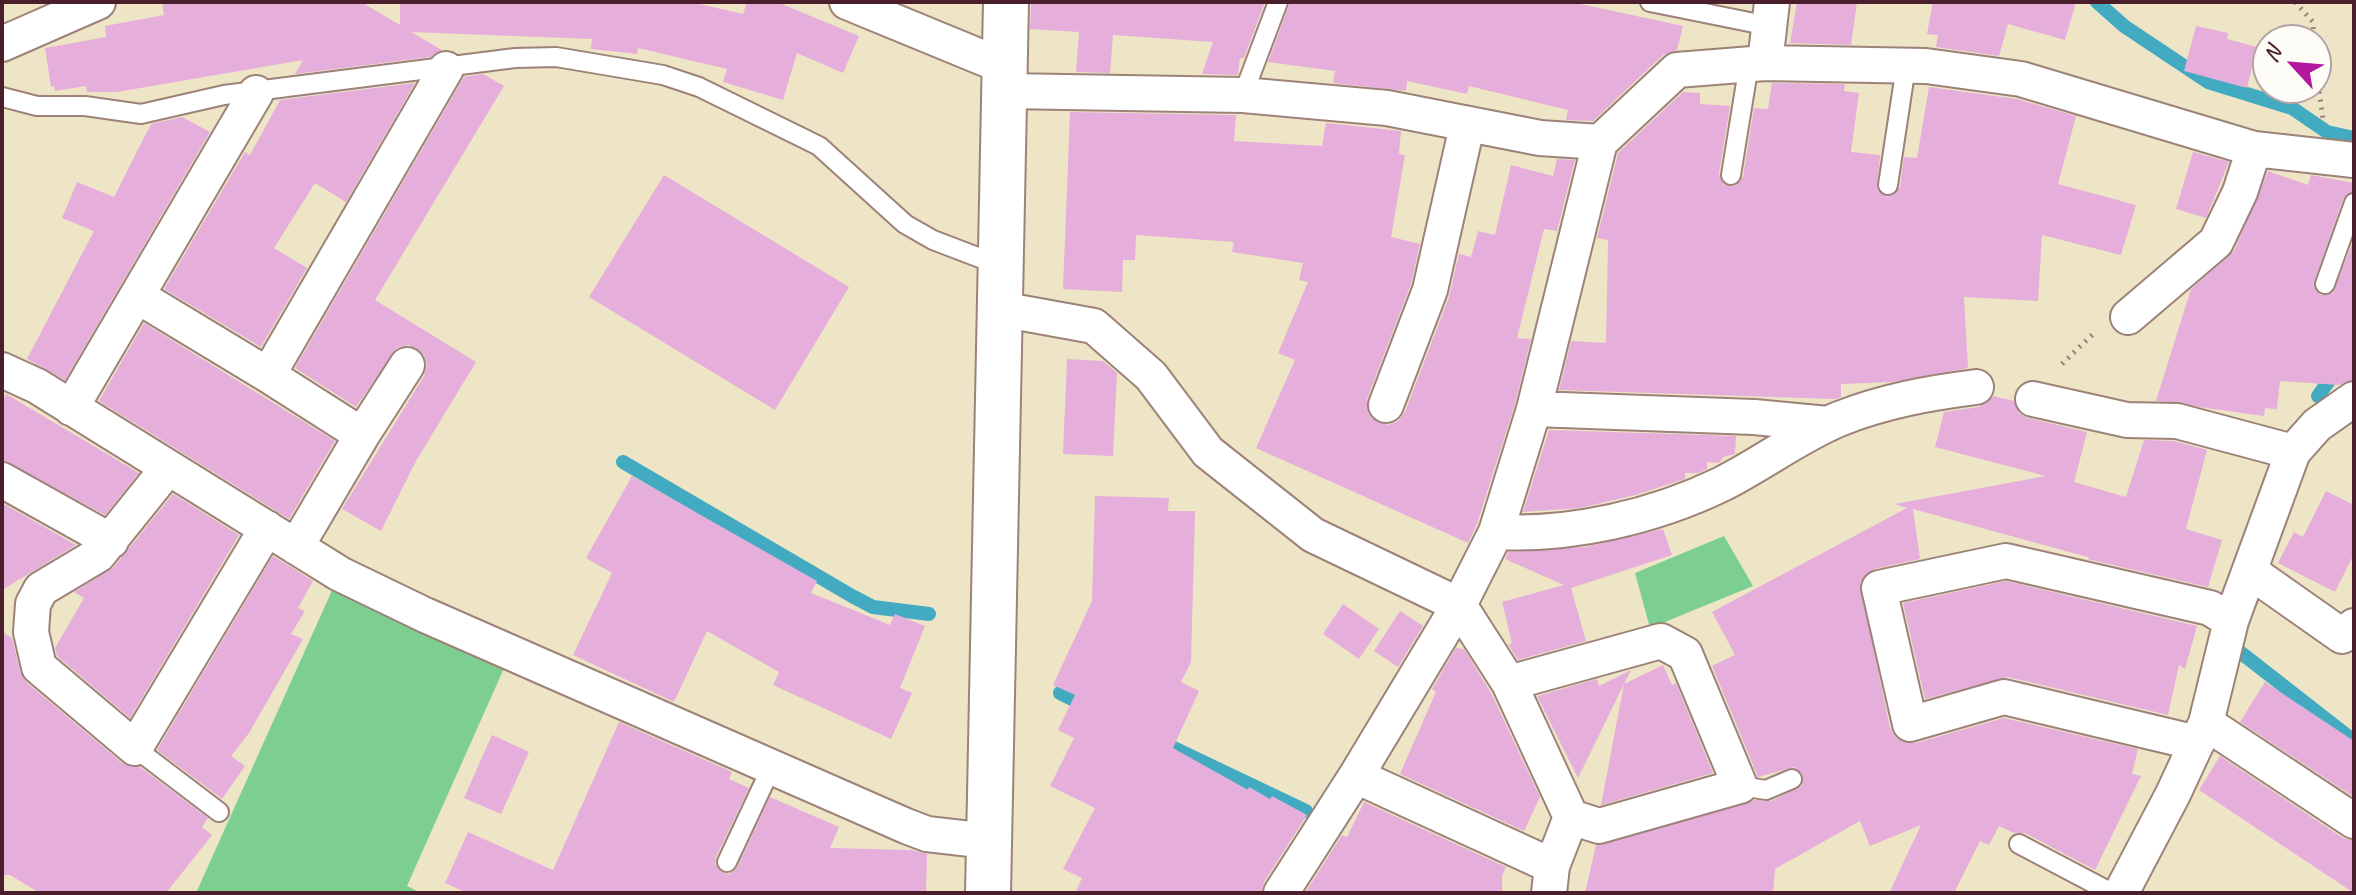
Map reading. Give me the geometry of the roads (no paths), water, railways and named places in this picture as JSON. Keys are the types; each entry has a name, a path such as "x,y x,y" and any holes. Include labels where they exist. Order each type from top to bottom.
{"street":[{"path":"2,44 98,2"},
{"path":"847,2 1005,79 1387,108 1540,138 1600,142"},
{"path":"988,893 1006,2"},
{"path":"1757,64 1771,14"},
{"path":"1281,893 1459,605 1496,532 1534,409 1600,142 1677,70 1757,64 1906,66 2021,79 2254,149 2354,160"},
{"path":"268,375 446,69"},
{"path":"71,408 139,297 256,93"},
{"path":"1386,405 1430,290 1467,126"},
{"path":"2128,317 2216,242 2240,192 2254,149"},
{"path":"139,297 362,435"},
{"path":"1000,309 1094,326 1151,376 1208,452 1313,535 1459,605 1509,683 1571,817 1550,879 1356,776"},
{"path":"296,547 407,365"},
{"path":"2,370 71,408 340,574 425,615 927,834 988,841"},
{"path":"1496,532 1553,532 1609,521 1686,499 1722,484 1828,424 1906,397 1976,387"},
{"path":"2033,399 2127,420 2177,421 2293,452"},
{"path":"2121,893 2202,733 2231,621 2293,452 2317,425 2354,399"},
{"path":"1534,409 1754,417 1828,424"},
{"path":"168,468 111,541 85,565 41,589 33,604 31,632 35,658 45,674 135,748 267,528"},
{"path":"2,480 111,541"},
{"path":"2231,621 2210,608 2006,561 1879,588 1910,724 2004,697 2202,733 2354,821"},
{"path":"2251,572 2342,636 2354,626"},
{"path":"1509,683 1661,641 1685,654 1740,786 1599,826 1571,817"}],"lane":[{"path":"1243,95 1278,2"},
{"path":"1650,2 1771,14"},
{"path":"2,97 37,106 85,106 141,114 224,95 515,58 556,57 675,79 819,146 905,224 933,240 1001,266"},
{"path":"1731,175 1757,64"},
{"path":"1888,185 1906,66"},
{"path":"2325,284 2354,203"},
{"path":"135,748 219,812"},
{"path":"727,862 772,766"},
{"path":"1740,786 1766,790 1792,779"},
{"path":"2019,844 2112,893"}],"waterway":[{"path":"2097,2 2124,26 2208,82 2292,108 2327,132 2354,138"},
{"path":"2318,396 2354,346"},
{"path":"623,462 873,607 929,614"},
{"path":"2240,652 2354,741"},
{"path":"1060,693 1088,707"},
{"path":"1157,740 1306,811"}]}
